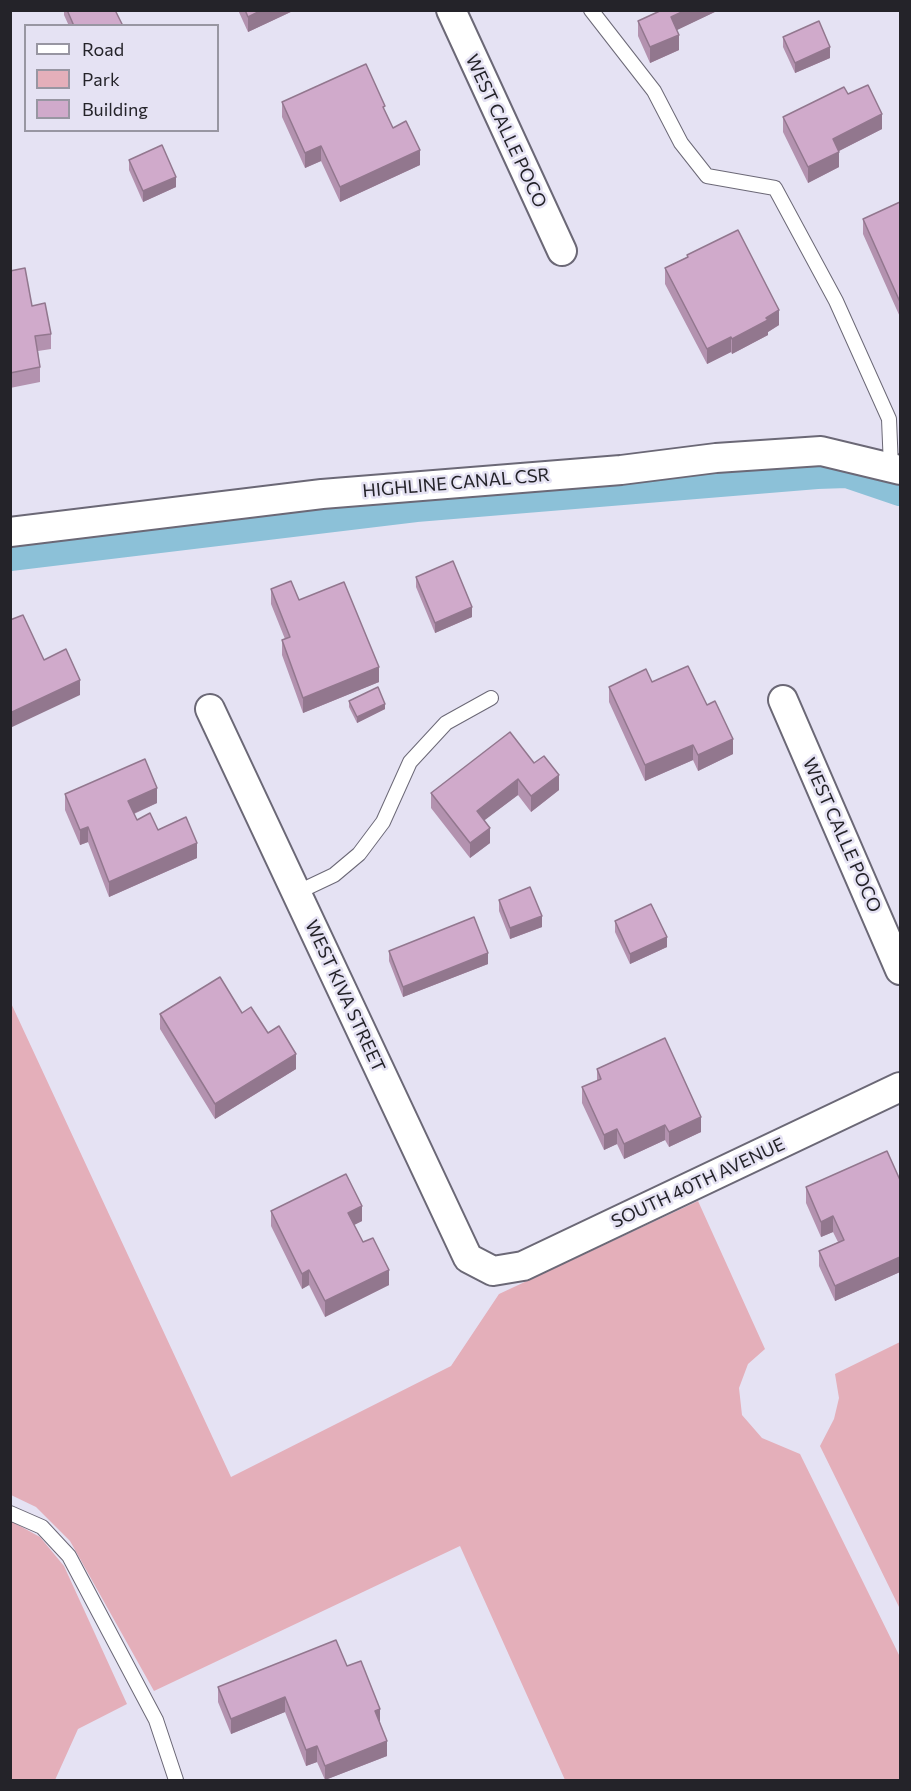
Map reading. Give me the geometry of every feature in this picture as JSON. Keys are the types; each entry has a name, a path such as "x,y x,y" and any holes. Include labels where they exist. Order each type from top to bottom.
{"street":[{"name":"WEST CALLE POCO","path":"451,10 562,251"},
{"name":"HIGHLINE CANAL CSR","path":"10,532 322,494 610,471 716,458 820,451 896,469"},
{"name":"WEST CALLE POCO","path":"783,700 900,970"},
{"name":"WEST KIVA STREET","path":"210,709 468,1258 493,1271"},
{"name":"SOUTH 40TH AVENUE","path":"493,1271 523,1266 900,1087"}],"lane":[{"path":"591,10 654,92 681,143 707,176 775,188 836,301 889,419 896,469"},
{"path":"296,893 334,875 359,854 383,822 410,762 446,723 492,698"},
{"path":"10,1513 42,1527 69,1556 156,1720 176,1780"}],"green space":[{"path":"10,1001 231,1477 451,1366 499,1294 698,1201 765,1349 748,1364 739,1388 742,1415 762,1438 800,1454 900,1657 900,1780 565,1780 460,1546 154,1691 70,1541 36,1507 11,1495"},
{"path":"900,1342 900,1609 820,1446 834,1419 839,1398 835,1374"},
{"path":"11,1521 40,1537 64,1566 127,1704 78,1729 55,1780 11,1780"}],"building":[{"path":"67,10 115,10 122,24 73,24"},
{"path":"245,10 262,10 248,17"},
{"path":"662,10 686,10 671,17 679,35 650,47 638,21"},
{"path":"819,21 830,47 795,63 783,37"},
{"path":"366,64 393,128 406,121 420,150 340,187 321,146 305,153 282,102"},
{"path":"868,85 882,114 833,139 839,152 808,167 783,117 844,87 848,94"},
{"path":"162,145 176,177 143,191 129,160"},
{"path":"900,202 900,302 863,219"},
{"path":"738,230 779,310 766,318 768,320 707,349 665,268"},
{"path":"25,268 32,306 45,303 51,334 35,336 40,367 10,373 10,271"},
{"path":"453,561 472,607 435,623 416,577"},
{"path":"291,581 299,600 344,582 379,667 303,698 282,640 290,637 271,589"},
{"path":"23,615 44,660 66,649 80,680 10,713 10,620"},
{"path":"688,666 707,705 715,701 733,739 698,755 693,745 645,765 609,687 646,669 652,682"},
{"path":"378,687 385,704 357,717 349,701"},
{"path":"510,732 534,763 544,756 559,775 531,796 518,779 477,811 490,828 470,843 431,793"},
{"path":"145,759 157,788 128,801 137,820 150,813 158,830 186,817 197,843 109,882 88,827 80,830 65,794"},
{"path":"530,887 542,916 510,928 499,900"},
{"path":"651,904 667,937 630,954 615,921"},
{"path":"474,917 488,953 403,987 389,951"},
{"path":"220,977 242,1013 251,1007 268,1033 279,1026 296,1054 215,1104 160,1014"},
{"path":"665,1038 701,1117 669,1132 665,1125 624,1144 617,1129 604,1135 582,1087 601,1079 597,1069"},
{"path":"887,1151 900,1180 900,1257 835,1286 819,1251 844,1240 833,1216 821,1222 806,1187"},
{"path":"346,1174 362,1206 348,1213 363,1242 373,1238 389,1270 325,1301 309,1270 302,1274 271,1211"},
{"path":"336,1640 347,1666 361,1661 380,1709 375,1711 387,1741 325,1766 317,1746 306,1750 285,1697 231,1719 218,1687"}],"waterway":[{"path":"10,556 416,507 817,474 847,473 900,491"}]}
